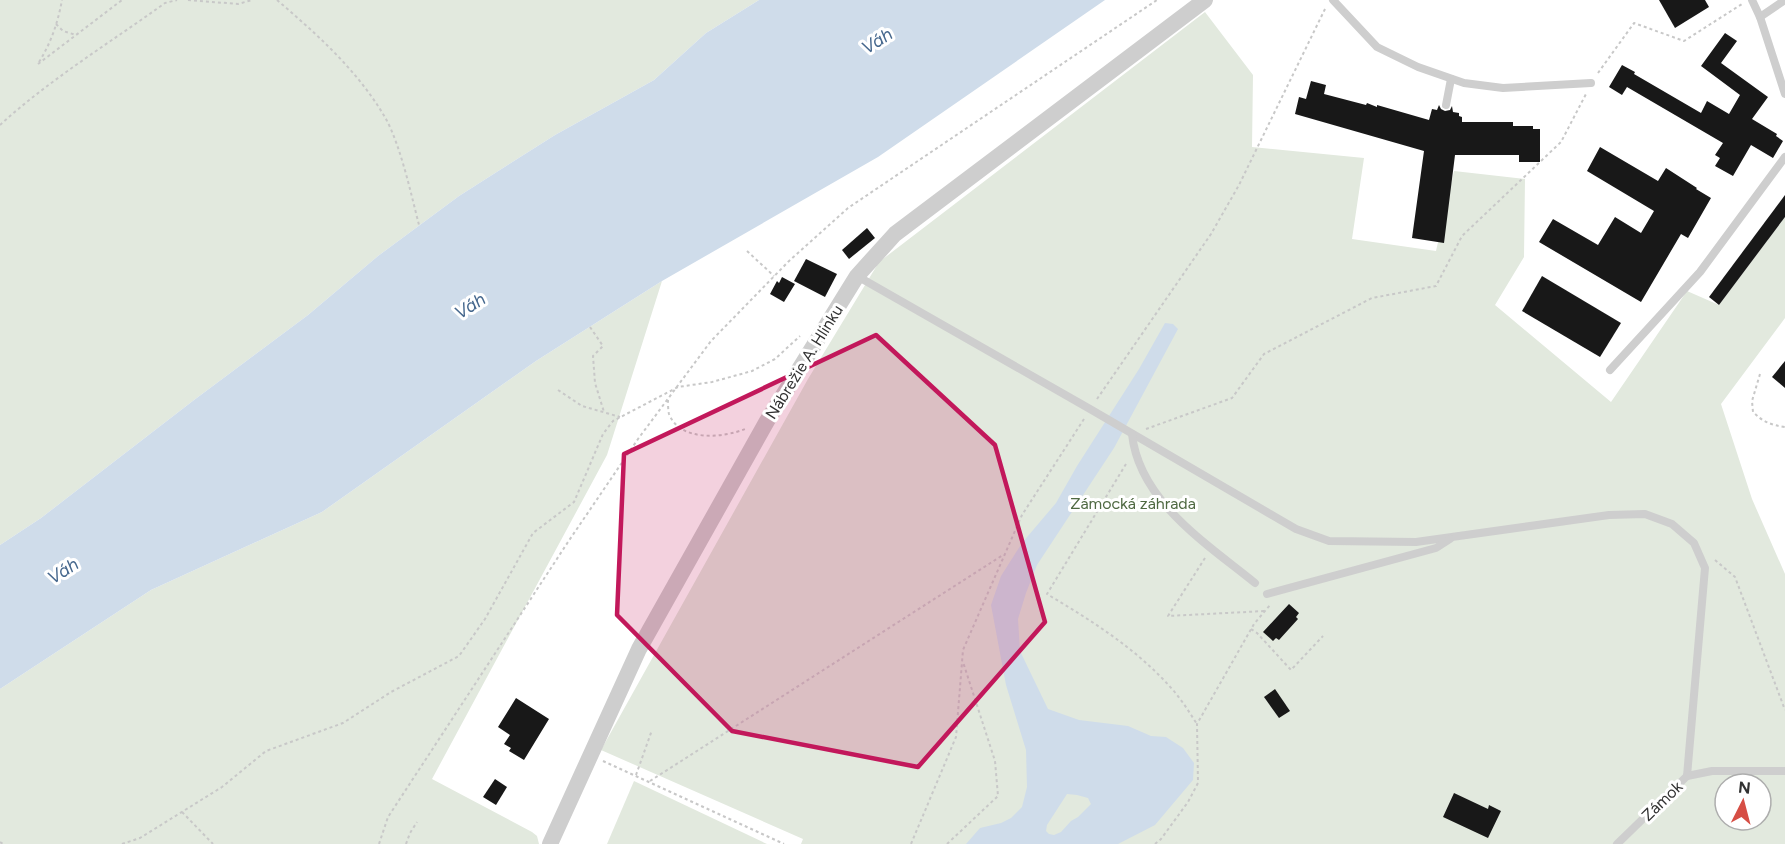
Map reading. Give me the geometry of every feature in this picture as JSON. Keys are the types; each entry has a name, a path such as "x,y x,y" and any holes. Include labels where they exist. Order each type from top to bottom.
{"street":[{"name":"Nábrežie A. Hlinku","path":"550,844 639,649 767,421 857,276 895,234 1205,0"}],"lane":[{"path":"1334,0 1377,47 1418,67 1464,83 1503,88 1592,82"},
{"path":"1752,0 1760,17 1785,94"},
{"path":"1760,17 1785,0"},
{"path":"1446,105 1451,78"},
{"path":"1610,370 1700,272 1785,157"},
{"path":"857,276 1296,530 1329,541 1416,542 1609,515 1645,514 1672,524 1694,543 1705,568 1687,776"},
{"path":"1130,432 1134,451 1148,481 1173,514 1255,583"},
{"path":"1267,594 1436,548 1454,537"},
{"name":"Zámok","path":"1617,844 1687,776 1712,771 1785,771"}],"path":[{"path":"62,0 56,24 38,64 122,0"},
{"path":"0,125 17,109 88,57 165,3 177,0"},
{"path":"188,0 238,4 252,0"},
{"path":"233,0 238,4"},
{"path":"277,0 322,40 350,69 386,120 396,142 419,225"},
{"path":"379,844 388,817 568,542 638,440 711,341 788,262 857,202 1157,0"},
{"path":"1130,432 1232,398 1264,354 1372,298 1436,286 1462,236 1561,142 1592,82 1634,23 1684,41 1747,0"},
{"path":"911,844 956,737 963,650 1022,515 1090,409 1211,234 1239,185 1325,8"},
{"path":"56,24 63,31 76,35"},
{"path":"747,251 774,276"},
{"path":"590,327 603,346 593,356 595,383 604,412"},
{"path":"122,844 140,838 222,787 266,751 343,723 391,692 459,656 485,619 533,533 574,502 603,434 613,421 678,387 712,382 752,371 775,359 806,331"},
{"path":"1760,374 1752,401 1753,412 1761,421 1785,427"},
{"path":"558,390 582,406 620,417"},
{"path":"668,400 669,413 676,424 696,434 710,437 738,432 767,421"},
{"path":"1134,451 1047,594 1093,621 1149,666 1174,691 1197,724"},
{"path":"1694,543 1735,577 1785,710"},
{"path":"1212,548 1168,616 1264,611"},
{"path":"650,781 1005,554"},
{"path":"1155,844 1188,802 1198,783 1197,724 1251,629 1264,611 1275,601"},
{"path":"1251,629 1291,670 1323,636"},
{"path":"947,844 998,796 995,760 962,659"},
{"path":"636,775 652,729"},
{"path":"590,756 650,781 784,844"},
{"path":"182,812 213,844"},
{"path":"406,844 417,822"}],"highlighted area":[{"path":"876,335 995,445 1045,622 918,767 732,731 617,615 624,454"}],"green space":[{"path":"0,0 759,0 706,33 654,80 555,135 459,196 378,256 308,315 41,518 0,545"},
{"name":"Zámocká záhrada","path":"1205,12 1253,75 1252,147 1364,158 1352,239 1436,251 1454,171 1525,179 1524,257 1495,305 1611,402 1687,291 1719,305 1785,217 1785,318 1721,404 1752,499 1785,574 1785,844 801,844 803,839 601,750 808,379 879,262"},
{"path":"662,281 607,455 432,779 532,832 537,836 539,844 0,844 0,689 151,590 322,512 536,361"},
{"path":"634,781 767,844 607,844"}],"water":[{"name":"Váh","path":"759,0 1105,0 878,157 662,281 536,361 322,512 151,590 0,689 0,545 41,518 308,315 378,256 459,196 555,135 654,80 706,33"},
{"path":"1165,323 1173,324 1178,329 1114,448 1037,565 1018,619 1020,651 1048,709 1079,720 1128,726 1151,736 1166,737 1183,748 1194,763 1193,780 1155,825 1118,844 966,844 980,828 1011,818 1022,807 1027,787 1026,750 1006,685 991,605 1001,576 1022,543 1056,503","holes":["1067,794 1088,798 1091,804 1061,832 1054,835 1049,834 1046,831 1047,825"]}],"building":[{"path":"1659,0 1705,0 1709,7 1675,28"},
{"path":"1725,33 1737,41 1721,63 1768,97 1752,119 1777,134 1776,136 1783,141 1773,158 1751,145 1733,176 1715,166 1720,158 1715,155 1723,143 1627,87 1622,95 1609,87 1622,65 1701,113 1707,101 1729,114 1740,95 1701,66"},
{"path":"1311,81 1326,85 1324,94 1366,105 1367,103 1377,107 1377,105 1429,120 1432,109 1437,110 1439,105 1445,111 1450,110 1452,106 1453,112 1459,113 1462,117 1462,122 1513,122 1513,126 1533,126 1533,129 1540,129 1540,162 1519,162 1519,155 1455,155 1444,243 1412,238 1424,151 1295,114 1299,97 1306,99"},
{"path":"1600,147 1658,181 1666,168 1711,198 1688,238 1681,234 1641,302 1539,242 1553,219 1598,245 1615,217 1641,233 1654,211 1587,171"},
{"path":"1785,195 1785,217 1719,305 1709,297"},
{"path":"867,228 875,238 849,259 842,250"},
{"path":"806,259 837,274 825,297 794,281"},
{"path":"1542,276 1621,323 1600,357 1522,311"},
{"path":"782,277 795,284 784,302 770,294"},
{"path":"1785,361 1785,388 1772,377"},
{"path":"1289,604 1299,613 1296,617 1298,619 1279,640 1276,638 1273,641 1263,632"},
{"path":"1275,689 1290,711 1279,718 1264,697"},
{"path":"516,698 549,719 524,760 509,751 511,748 504,744 510,735 498,727"},
{"path":"495,779 507,787 496,805 483,797"},
{"path":"1454,793 1488,809 1489,805 1501,811 1488,838 1443,817"}]}
